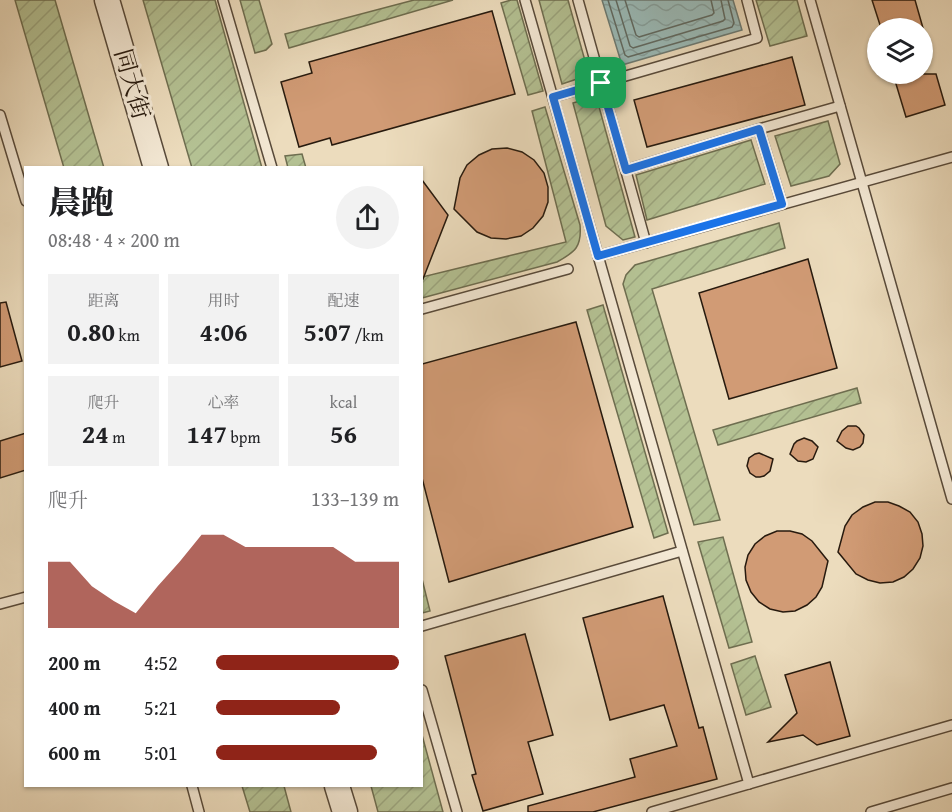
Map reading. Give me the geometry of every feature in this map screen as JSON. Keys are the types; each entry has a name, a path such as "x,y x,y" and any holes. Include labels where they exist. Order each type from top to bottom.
{"street":[{"name":"同大街","path":"107,0 155,166"},
{"path":"337,787 345,812"}],"lane":[{"path":"224,0 271,166"},
{"path":"525,0 749,784"},
{"path":"578,0 646,243"},
{"path":"553,97 757,38 747,0"},
{"path":"810,0 952,499"},
{"path":"626,170 840,106"},
{"path":"0,115 24,194"},
{"path":"759,129 782,204"},
{"path":"598,256 952,157"},
{"path":"423,309 568,269"},
{"path":"423,626 682,551"},
{"path":"0,604 24,598"},
{"path":"423,693 457,812"},
{"path":"652,812 952,725"},
{"path":"192,787 199,812"},
{"path":"871,812 952,788"}],"green space":[{"path":"15,0 55,0 103,166 63,166"},
{"path":"143,0 215,0 261,166 191,166"},
{"path":"240,0 259,0 272,44 266,50 255,53"},
{"path":"414,0 453,0 289,48 285,34"},
{"path":"517,0 543,91 528,95 501,3"},
{"path":"539,0 568,0 589,75 562,84"},
{"path":"756,0 797,0 807,36 770,46"},
{"path":"596,96 635,237 623,240 606,226 573,103"},
{"path":"545,107 580,225 580,239 576,248 557,262 423,298 423,277 566,242 532,111"},
{"path":"828,121 840,164 829,176 791,186 775,136"},
{"path":"751,140 765,184 647,220 636,175"},
{"path":"302,154 305,166 288,166 285,156"},
{"path":"779,223 785,248 652,289 720,520 694,525 623,284 626,275 635,265"},
{"path":"603,305 668,533 654,538 587,310"},
{"path":"857,388 861,403 718,445 713,430"},
{"path":"723,537 752,642 729,648 698,542"},
{"path":"423,583 430,611 423,613"},
{"path":"755,656 771,707 746,715 731,664"},
{"path":"423,739 443,812 378,812 371,787 423,787"},
{"path":"242,787 284,787 291,812 250,812"}],"water":[{"path":"602,0 733,0 742,30 622,65"}],"building":[{"path":"872,0 915,0 920,18 878,18"},
{"path":"492,11 515,94 332,145 330,138 299,147 281,82 312,73 309,62"},
{"path":"792,57 805,105 647,147 634,100"},
{"path":"933,74 936,74 945,105 906,117 896,84 933,84"},
{"path":"507,148 522,152 534,160 544,173 548,187 548,202 543,216 533,228 521,236 506,239 491,238 477,232 454,209 460,178 467,165 479,155 492,149"},
{"path":"423,181 448,215 423,279"},
{"path":"808,259 837,368 729,399 699,293"},
{"path":"6,302 22,361 0,367 0,303"},
{"path":"576,322 633,527 449,582 423,482 423,364"},
{"path":"848,426 856,426 864,435 863,443 853,450 837,441 842,431"},
{"path":"24,434 24,471 0,478 0,441"},
{"path":"804,438 812,441 818,447 813,459 806,462 798,461 790,454 794,444"},
{"path":"759,453 773,459 770,471 764,476 756,477 750,473 747,466 749,458"},
{"path":"875,502 888,502 910,512 918,522 922,534 923,546 920,558 904,577 893,582 880,583 856,574 838,552 845,526 852,515"},
{"path":"777,531 802,534 812,541 828,561 822,587 816,597 795,611 783,612 770,609 759,602 751,592 746,580 745,567 748,555 755,544 765,536"},
{"path":"663,596 699,728 703,727 717,779 593,812 528,812 528,806 635,777 630,759 677,746 664,705 610,720 583,618"},
{"path":"525,634 553,735 528,742 543,794 483,811 472,775 476,774 445,656"},
{"path":"830,662 850,736 817,745 803,735 768,742 797,713 785,675"}],"route":[{"path":"601,83 626,170 759,129 782,204 598,256 553,97 601,83"}]}
